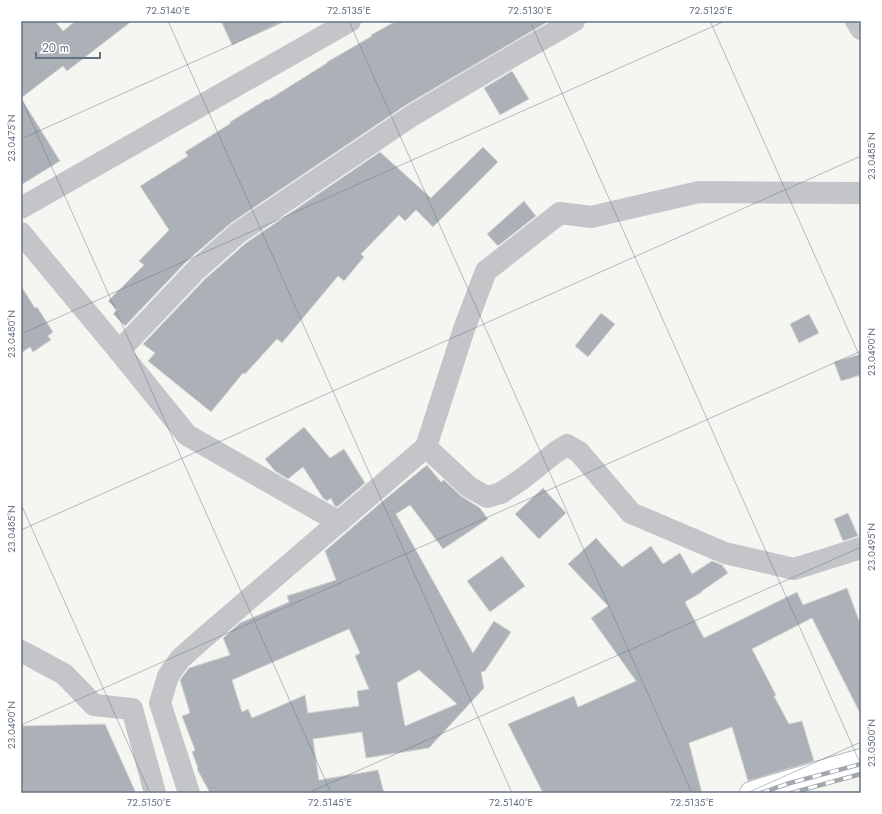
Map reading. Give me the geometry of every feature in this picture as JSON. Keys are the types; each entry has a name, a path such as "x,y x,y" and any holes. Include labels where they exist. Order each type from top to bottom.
{"main road":[{"path":"751,793 861,760"}],"street":[{"path":"21,208 350,21"},
{"path":"119,352 196,270 238,233 414,114 574,21"},
{"path":"856,21 861,29"},
{"path":"188,793 160,703 168,676 180,659 426,447 464,329 486,271 560,213 591,217 698,192 861,193"},
{"path":"21,233 187,436 339,522"},
{"path":"426,447 469,487 487,497 501,493 567,445 579,452 631,514 724,553 794,569 861,548"},
{"path":"21,651 64,674 94,705 132,709 155,793"}],"building":[{"path":"21,21 55,21 63,31 75,21 132,21 67,71 63,66 21,98"},
{"path":"221,21 283,21 232,45"},
{"path":"396,21 549,21 406,105 231,223 187,261 125,326 113,314 117,310 108,301 144,265 139,261 169,230 140,186 188,156 185,152 231,123 230,122"},
{"path":"512,71 529,99 500,115 484,88"},
{"path":"21,98 60,161 21,185"},
{"path":"483,147 498,162 433,227 416,210 405,221 399,215 361,254 364,257 344,281 338,276 282,343 277,339 245,374 243,373 211,412 148,361 155,353 143,344 205,279 246,243 380,152 431,198"},
{"path":"524,201 536,216 498,246 487,234"},
{"path":"21,286 53,332 48,336 51,340 33,352 30,347 21,353"},
{"path":"601,313 615,324 588,357 575,346"},
{"path":"809,314 819,333 799,343 790,324"},
{"path":"861,354 861,375 841,381 834,362"},
{"path":"304,427 330,458 344,449 365,483 337,507 334,505 331,498 327,501 323,498 303,467 288,479 275,471 265,459"},
{"path":"427,465 441,482 444,480 461,496 480,508 488,519 443,549 410,505 396,514 473,653 494,621 511,632 485,671 481,672 484,688 429,748 366,758 362,732 313,739 319,780 378,770 384,793 210,793 197,769 198,768 192,752 195,750 182,716 190,713 180,680 189,668 230,655 223,638 240,623 289,602 287,596 336,580 325,551","holes":["349,629 360,653 355,656 369,689 357,691 359,706 308,713 305,695 252,718 248,709 242,712 232,680","419,670 457,704 405,726 397,683"]},
{"path":"543,488 566,513 539,539 515,514"},
{"path":"848,513 858,536 843,541 834,519"},
{"path":"596,538 622,567 651,546 663,564 680,553 692,574 712,561 722,565 728,573 702,592 685,602 704,638 797,592 803,605 847,588 861,626 861,715 812,618 752,649 789,724 802,721 814,761 748,781 732,727 689,743 702,793 543,793 508,724 574,696 578,707 636,681 591,618 608,606 568,564"},
{"path":"502,556 525,586 490,612 467,581"},
{"path":"105,724 136,793 21,793 21,726"}],"railway":[{"path":"761,793 790,783 861,764"},
{"path":"791,793 861,774"}]}
